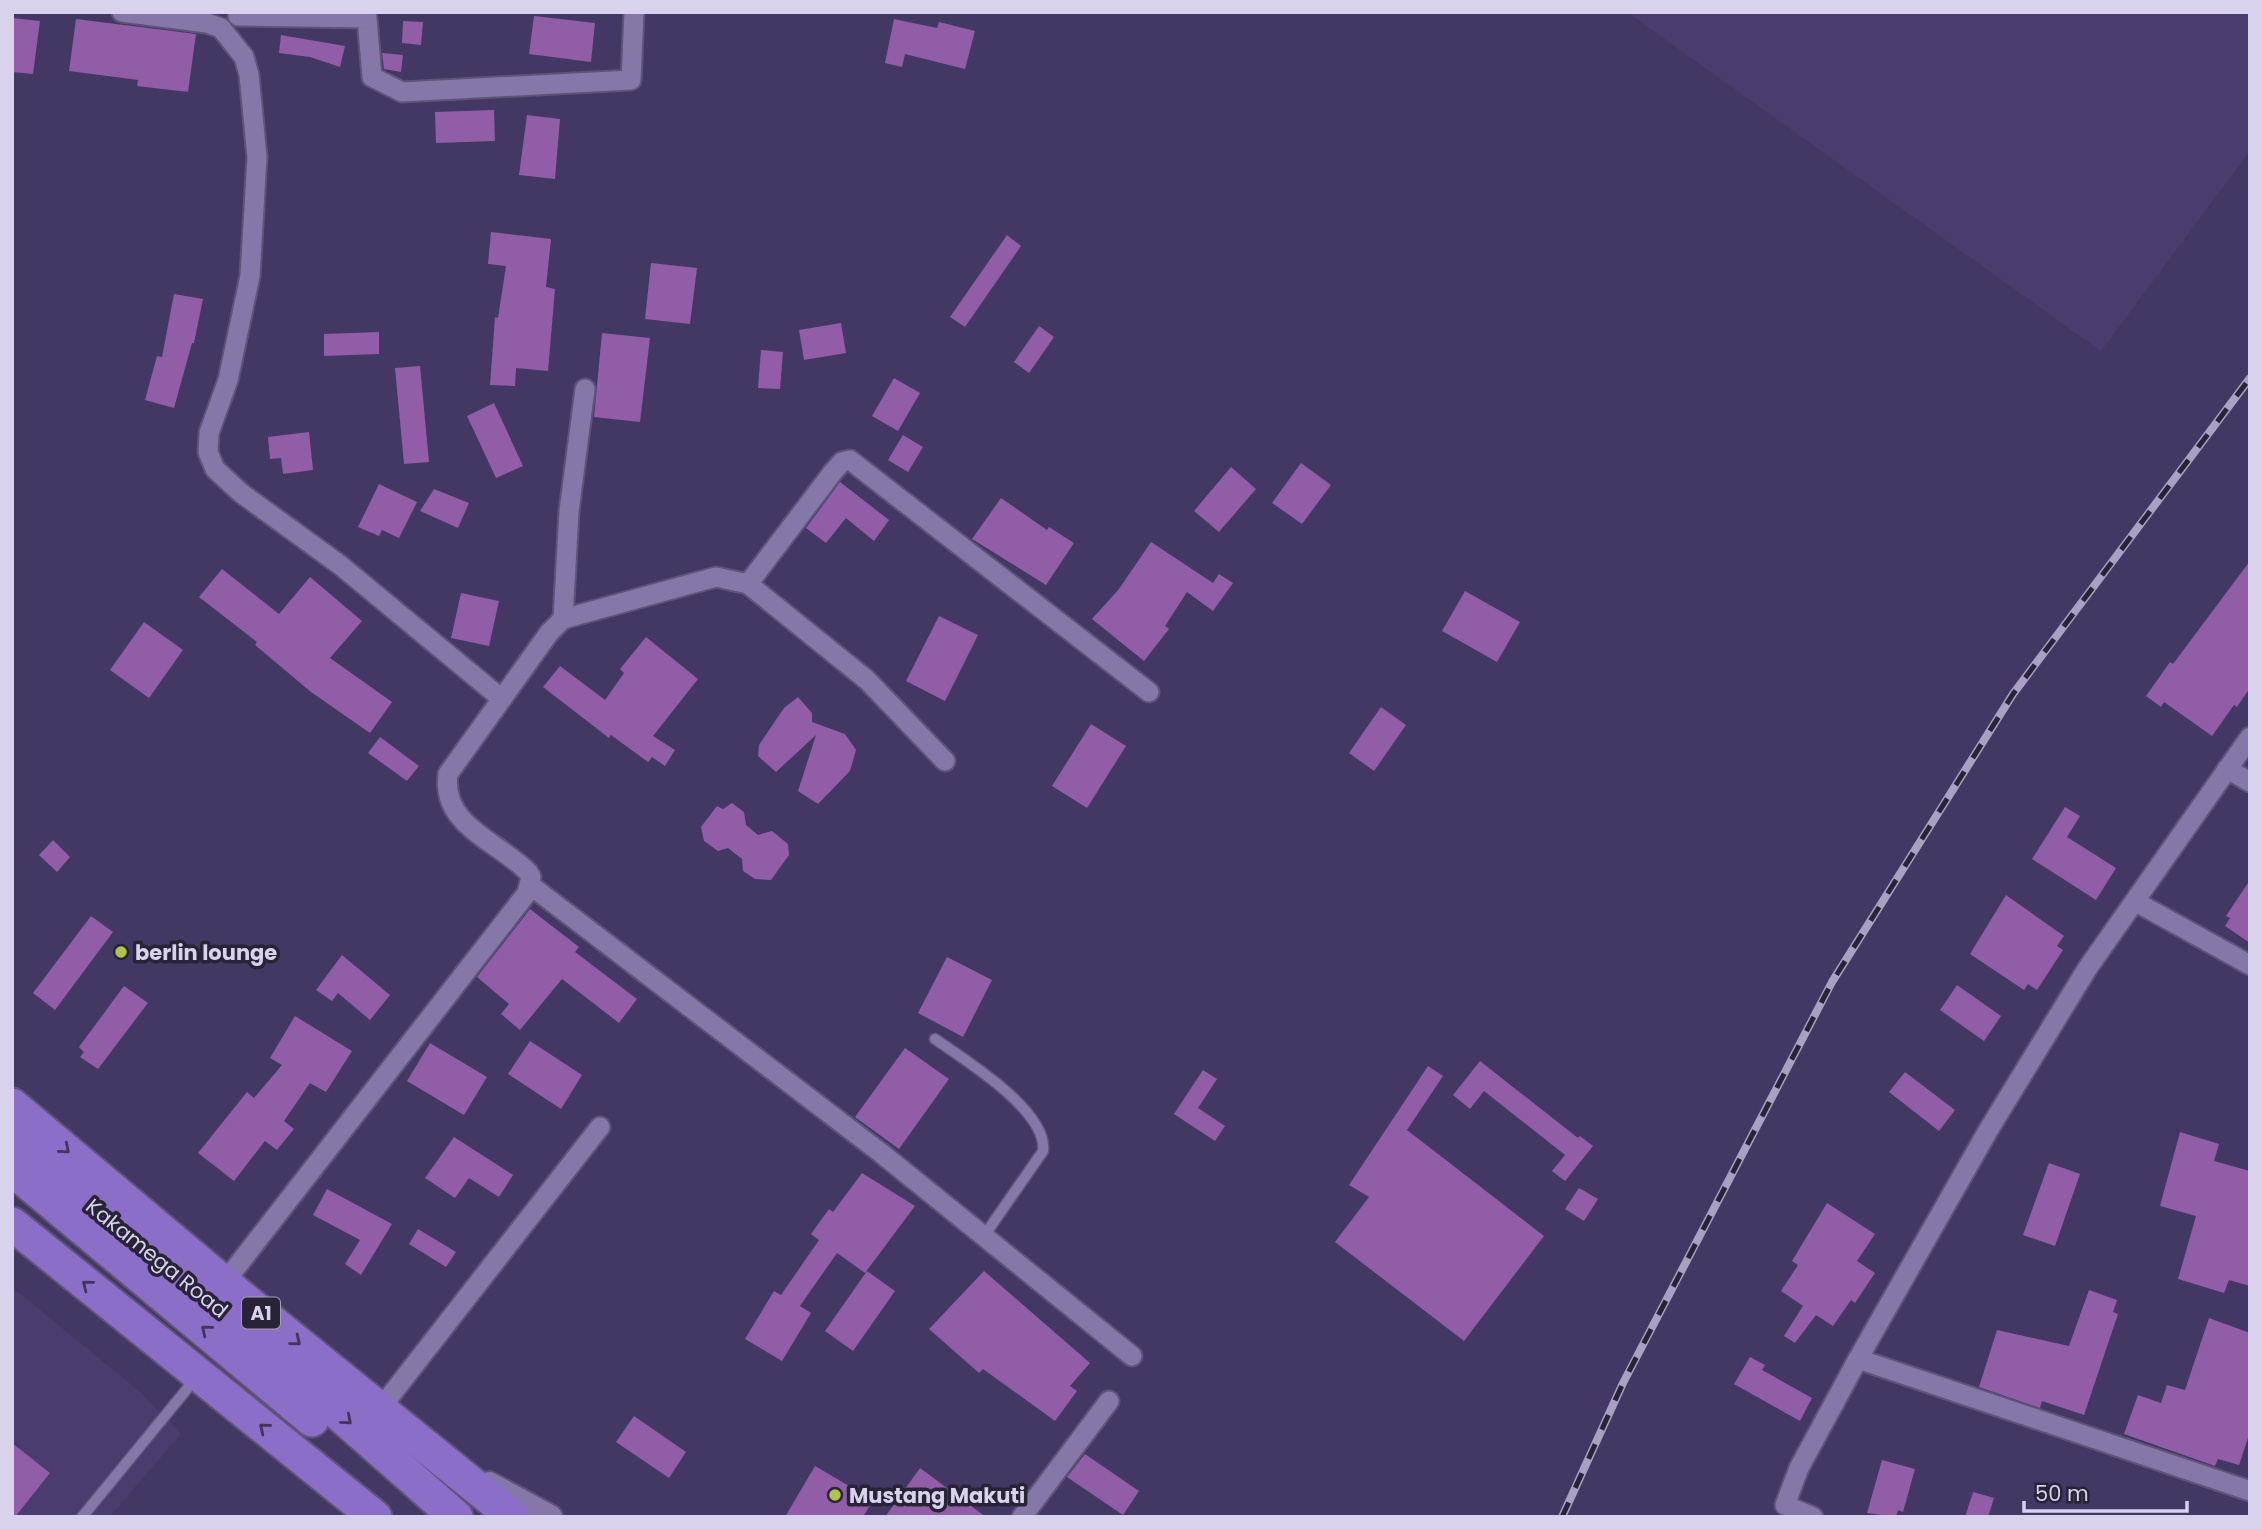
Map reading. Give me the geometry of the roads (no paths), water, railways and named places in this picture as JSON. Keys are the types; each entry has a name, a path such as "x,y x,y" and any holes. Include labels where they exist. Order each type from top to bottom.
{"highway":[{"name":"A1","path":"12,1105 224,1283 513,1517"},
{"name":"Kakamega Road","path":"12,1141 205,1296 456,1517"},
{"name":"Kakamega Road","path":"12,1170 219,1341 425,1517"},
{"path":"12,1224 374,1517"}],"street":[{"path":"122,12 207,23 221,28 233,39 244,57 249,75 257,156 250,276 228,380 209,433 208,452 215,469 241,493 340,565 502,699"},
{"path":"233,39 238,14 367,18 372,78 402,92 631,80 634,12"},
{"path":"563,619 569,511 585,389"},
{"path":"748,584 833,472 842,462 850,460 1149,692"},
{"path":"224,1283 530,885 531,877 523,866 457,815 449,802 446,788 448,774 549,633 563,619 583,611 716,577 748,584 766,603 867,680 945,761"},
{"path":"1813,1517 1783,1511 1800,1468 1858,1359 2066,1003 2250,737"},
{"path":"2227,769 2250,782"},
{"path":"530,885 870,1144 1132,1356"},
{"path":"2136,902 2250,965"},
{"path":"380,1409 600,1127"},
{"path":"1858,1359 2250,1491"},
{"path":"1022,1517 1109,1401"},
{"path":"436,1455 550,1517"}],"lane":[{"path":"935,1039 1004,1090 1036,1124 1045,1138 1043,1151 984,1236"},
{"path":"82,1517 199,1375"}],"railway":[{"path":"1562,1517 1623,1383 1832,982 2013,694 2250,378"}],"place":[{"name":"berlin lounge","path":"121,952"},
{"name":"Mustang Makuti","path":"835,1495"}]}
